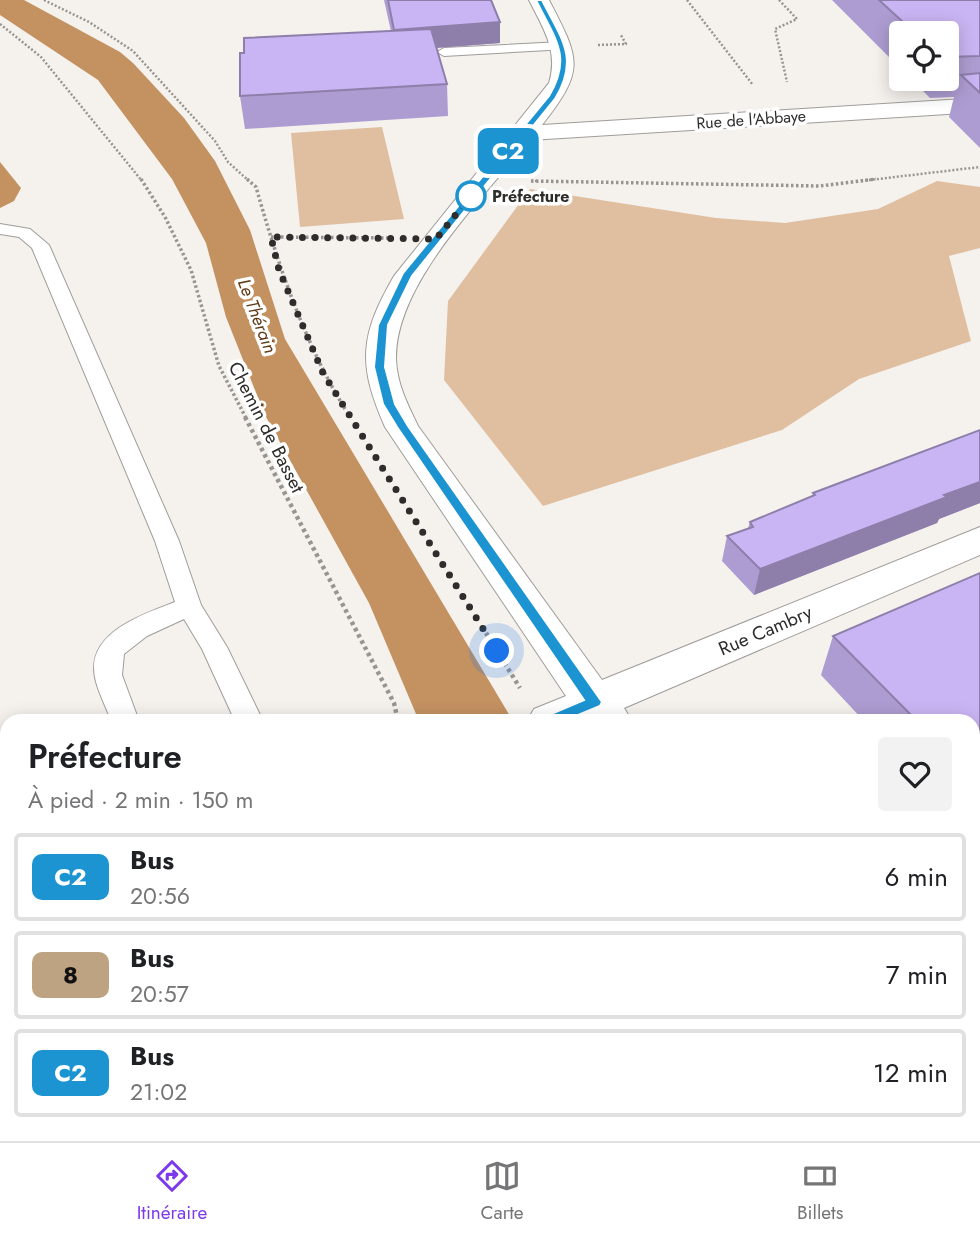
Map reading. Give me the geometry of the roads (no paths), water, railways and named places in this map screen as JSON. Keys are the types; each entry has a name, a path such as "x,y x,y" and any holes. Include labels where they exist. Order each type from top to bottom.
{"street":[{"path":"539,0 562,46 566,62 563,79 523,133 407,275 383,325 380,367 389,404 602,711"},
{"name":"Rue de l'Abbaye","path":"523,133 980,105"},
{"name":"Rue Cambry","path":"538,709 602,711 980,540"}],"lane":[{"path":"444,52 562,46"},
{"path":"0,229 24,233 40,245 167,541 189,606 214,647 245,714"},
{"path":"123,714 107,668 109,654 136,630 189,606"}],"water":[{"name":"Le Thérain","path":"0,0 24,0 120,52 184,118 215,161 250,230 285,339 509,714 416,714 369,603 265,415 226,317 206,243 172,179 98,80 0,15"},
{"path":"0,162 21,188 14,201 0,208"}],"place":[{"name":"Préfecture","path":"471,196"}]}
